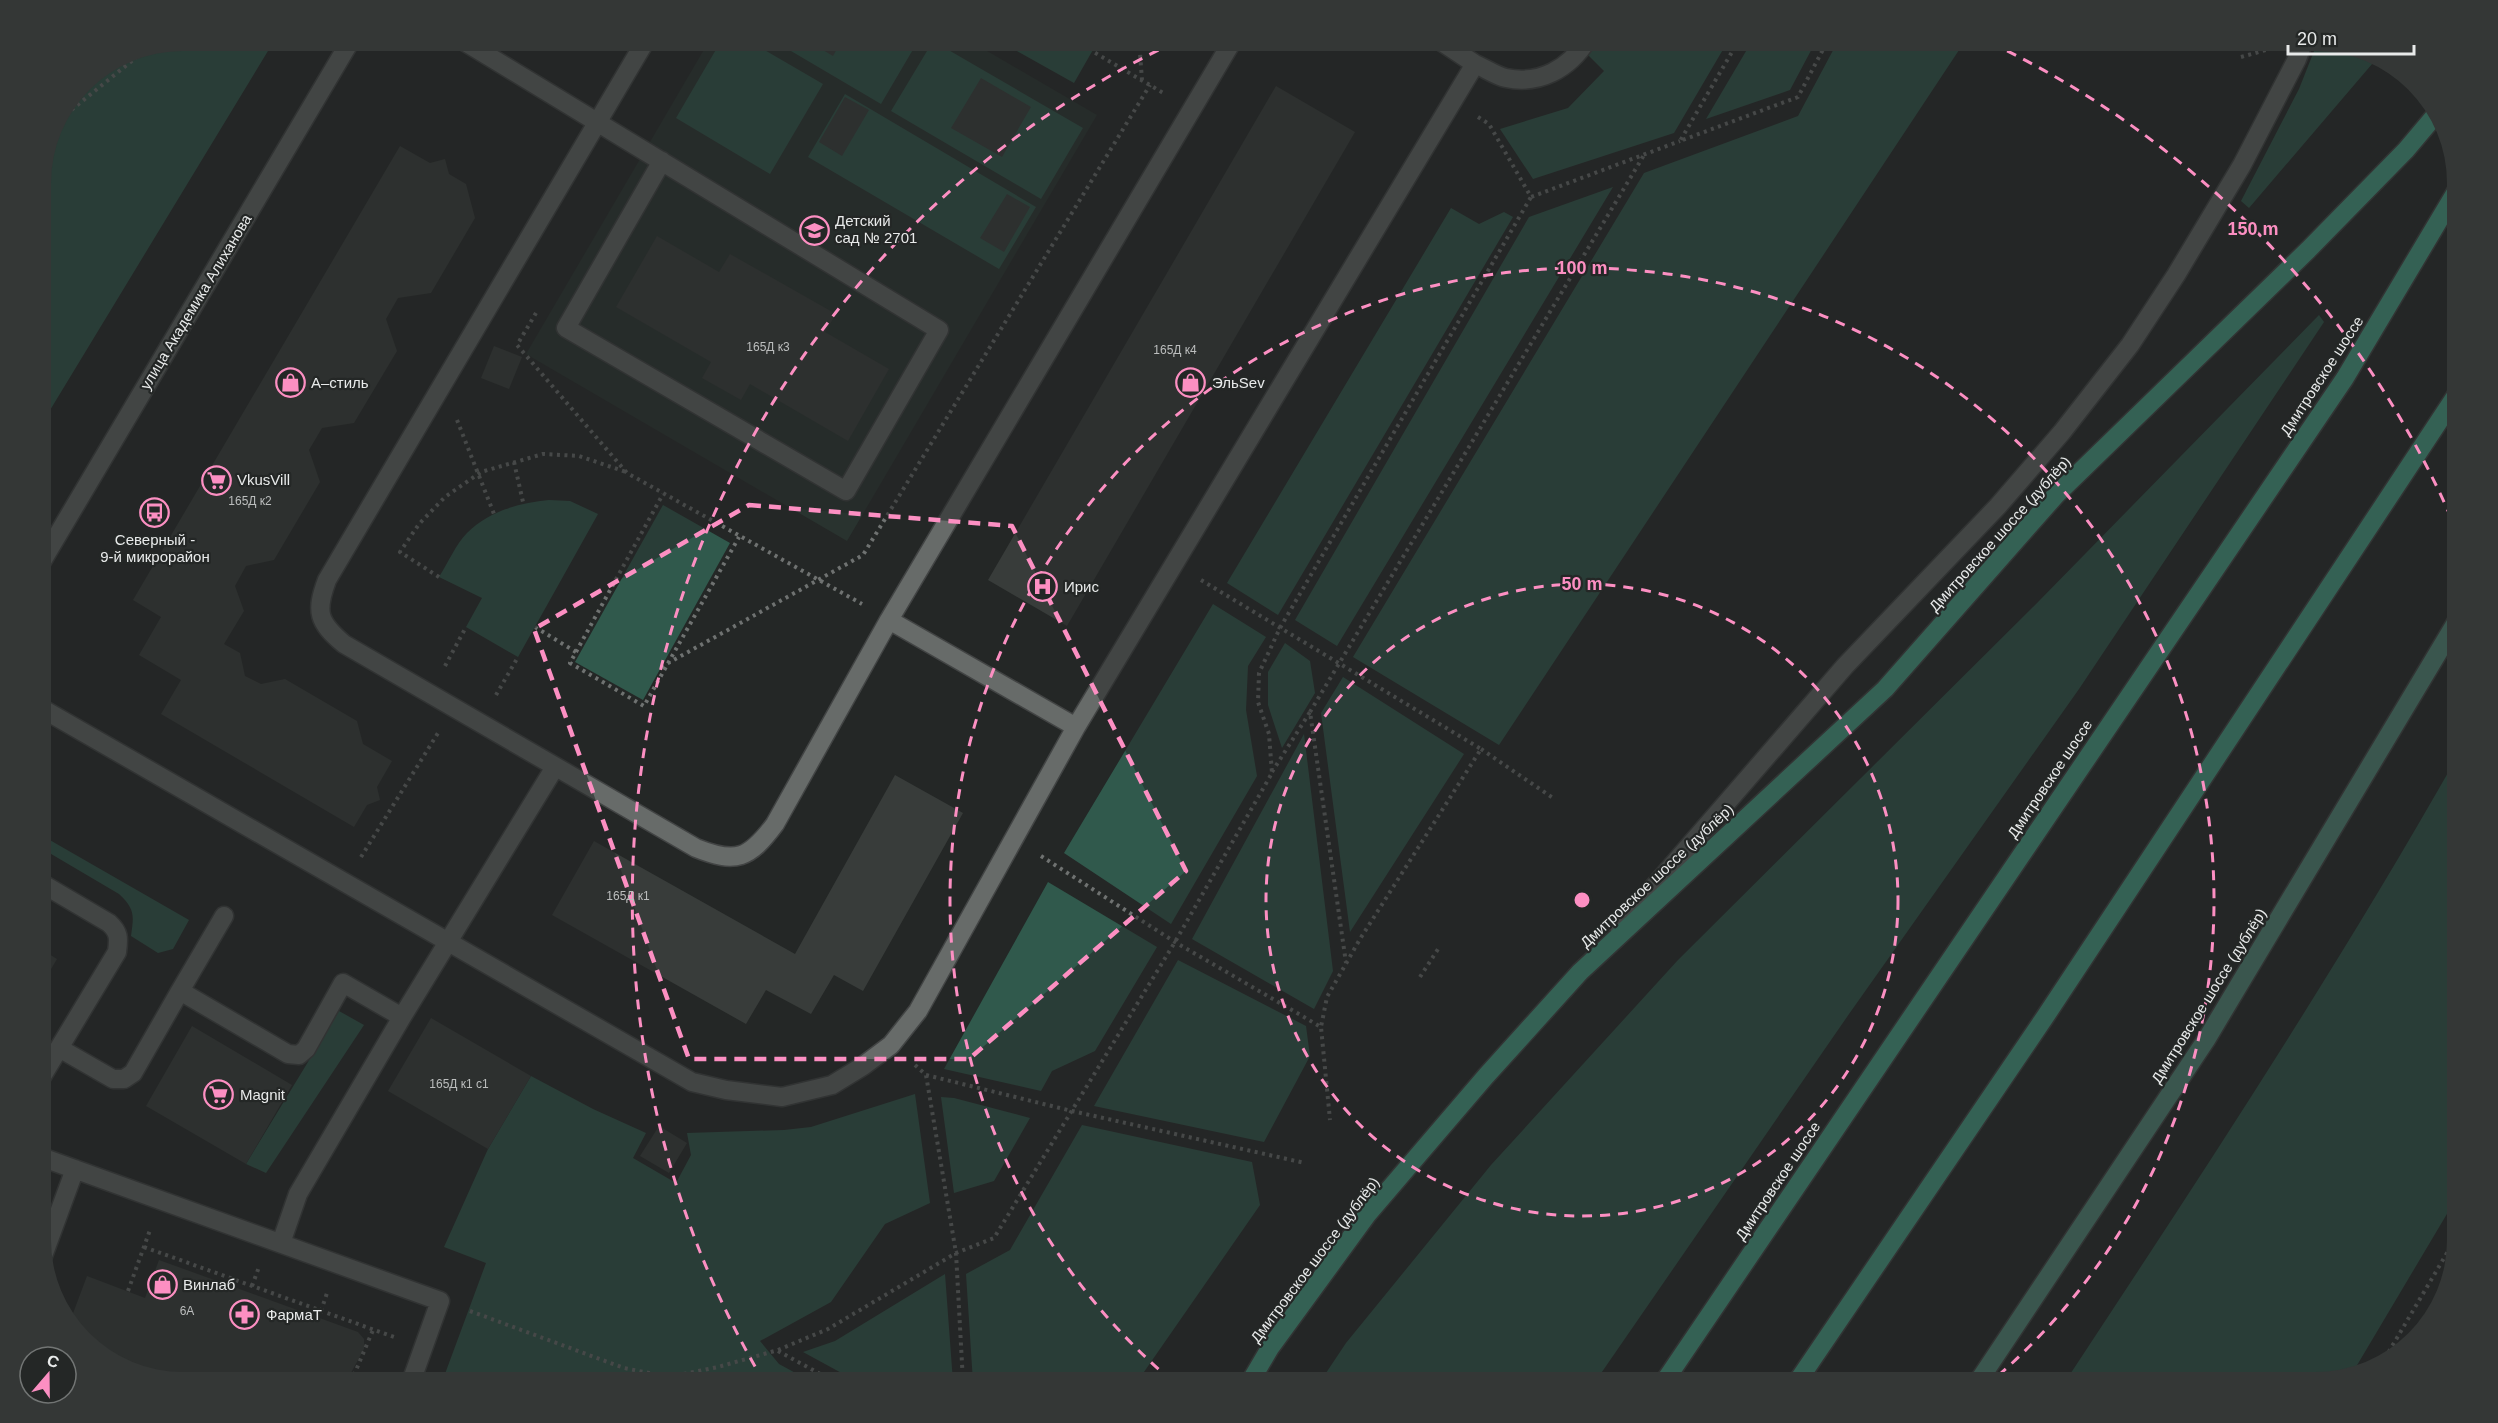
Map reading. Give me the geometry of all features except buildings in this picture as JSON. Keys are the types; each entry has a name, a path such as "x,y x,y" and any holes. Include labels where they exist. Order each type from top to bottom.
{"highway":[{"name":"Дмитровское шоссе (дублёр)","path":"1257,1372 1270,1348 1367,1215 1486,1076 1580,972 1885,689 2056,495 2308,250 2406,150 2431,121"},
{"name":"Дмитровское шоссе","path":"1671,1372 2345,378 2447,207"},
{"path":"1804,1372 2045,1017 2447,409"}],"main road":[{"name":"Дмитровское шоссе (дублёр)","path":"1985,1372 2206,1040 2447,638"}],"street":[{"name":"улица Академика Алиханова","path":"51,546 344,51"},
{"path":"480,51 662,161 939,330 846,490 566,328 662,161"},
{"path":"639,51 327,580 319,601 321,618 332,634 344,644 696,848 721,858 742,855 760,844 775,824 889,620 1227,51"},
{"path":"1456,51 1475,64 1504,78 1533,79 1556,73 1577,51"},
{"name":"Дмитровское шоссе (дублёр)","path":"1580,972 1845,666 1998,506 2062,432 2116,362 2176,275 2242,165 2300,51"},
{"path":"51,714 692,1082 726,1090 782,1097 832,1085 891,1045 918,1011 1076,727 1475,64"},
{"path":"889,620 1076,727"},
{"path":"280,1243 298,1194 402,1017 555,766"},
{"path":"51,889 109,923 117,931 119,940 117,952 51,1060"},
{"path":"58,1048 113,1079 124,1079 134,1072 224,916"},
{"path":"180,991 288,1054 299,1055 306,1049 343,983 402,1017"},
{"path":"51,1161 440,1301 415,1372"},
{"path":"51,1234 75,1169"}],"path":[{"path":"1092,51 1193,111"},
{"path":"1140,51 1142,80"},
{"path":"1680,141 1733,51"},
{"path":"1272,773 1269,734 1258,702 1259,673 1280,627 1531,197 1798,97 1822,51"},
{"path":"76,106 130,63"},
{"path":"1453,101 1489,123 1531,197"},
{"path":"694,1372 778,1350 828,1329 956,1253 994,1238 1176,942 1272,773 1644,155"},
{"path":"542,303 518,345 627,473"},
{"path":"442,385 494,514"},
{"path":"439,577 400,552 419,524 445,497 478,474 514,462 543,454 579,456 627,473 889,620"},
{"path":"514,462 523,502"},
{"path":"663,494 570,663 644,705 740,537"},
{"path":"1173,563 1481,748 1553,798"},
{"path":"431,694 466,627"},
{"path":"536,627 576,652"},
{"path":"480,723 518,657"},
{"path":"346,882 454,707"},
{"path":"1310,712 1346,964"},
{"path":"1330,1120 1321,1027 1327,997 1481,748"},
{"path":"1015,839 1176,942 1321,1027"},
{"path":"1420,977 1440,946"},
{"path":"891,1045 926,1075 1071,1111 1305,1163"},
{"path":"926,1075 956,1253 962,1372"},
{"path":"128,1292 144,1247 423,1347"},
{"path":"2391,1347 2446,1254"},
{"path":"440,1301 624,1368 644,1372"},
{"path":"356,1372 373,1330"},
{"path":"778,1350 816,1372"}],"highlighted area":[{"path":"749,505 1012,526 1186,871 969,1059 689,1059 534,629"}],"shaded area":[{"name":"Детский сад № 2701","path":"703,51 987,51 1097,115 847,541 526,354"}],"green space":[{"path":"183,51 268,51 51,409 51,174 61,133 73,110 96,84 110,73 133,61 149,56"},
{"path":"715,51 766,51 823,84 770,174 676,118"},
{"path":"791,51 912,51 881,104"},
{"path":"927,51 950,51 1083,128 1041,199 891,111"},
{"path":"1017,51 1092,51 1074,83"},
{"path":"1591,51 1722,51 1674,133 1533,179 1500,129 1568,108 1604,71 1588,55"},
{"path":"1746,51 1811,51 1790,90 1706,119"},
{"path":"1833,51 1958,51 1499,745 1353,657 1644,173 1798,116"},
{"path":"2314,51 2332,52 2372,64 2249,208 2241,201 2299,89"},
{"path":"845,94 1036,207 999,269 808,157"},
{"path":"1613,187 1337,646 1295,620 1529,217"},
{"path":"1451,208 1479,224 1504,212 1513,217 1278,615 1227,583"},
{"path":"2319,315 2324,322 2079,689 1849,1014 1602,1372 1327,1372 1346,1343 1491,1165 1678,960 2039,601"},
{"path":"549,500 570,501 598,514 518,657 466,627 482,598 439,577 459,543 476,525 505,509"},
{"path":"663,505 730,543 643,700 575,662"},
{"path":"1213,604 1266,637 1248,666 1246,710 1257,776 1171,924 1064,853"},
{"path":"1285,643 1310,661 1315,693 1282,748 1268,705 1268,672"},
{"path":"1343,677 1464,754 1350,932 1321,713"},
{"path":"1304,734 1333,971 1314,1009 1192,939"},
{"path":"2447,774 2447,1214 2358,1364 2332,1371 2315,1372 2072,1372 2315,995"},
{"path":"51,841 189,920 173,949 158,953 131,936 133,923 131,908 119,894 51,854"},
{"path":"1048,882 1157,947 1095,1051 1052,1071 1041,1091 944,1069"},
{"path":"1178,960 1306,1026 1310,1056 1264,1142 1094,1106"},
{"path":"339,1011 364,1025 266,1173 246,1164"},
{"path":"531,1076 593,1109 646,1133 633,1158 676,1183 691,1155 687,1133 811,1127 915,1094 930,1203 885,1224 831,1302 760,1341 779,1364 794,1372 446,1372 486,1263 444,1247 488,1149"},
{"path":"941,1097 954,1098 1030,1118 994,1181 954,1193"},
{"path":"1082,1125 1252,1162 1260,1205 1144,1372 972,1372 966,1274 1010,1250"},
{"path":"945,1274 952,1372 840,1372 803,1352 835,1341"}],"place":[{"name":"Детский сад № 2701","path":"814,230"},
{"name":"А–стиль","path":"290,383"},
{"name":"ЭльSev","path":"1191,383"},
{"name":"VkusVill","path":"216,480"},
{"name":"Северный - 9-й микрорайон","path":"155,513"},
{"name":"Ирис","path":"1043,587"},
{"name":"Magnit","path":"219,1095"},
{"name":"Винлаб","path":"162,1285"},
{"name":"ФармаТ","path":"245,1315"}]}
